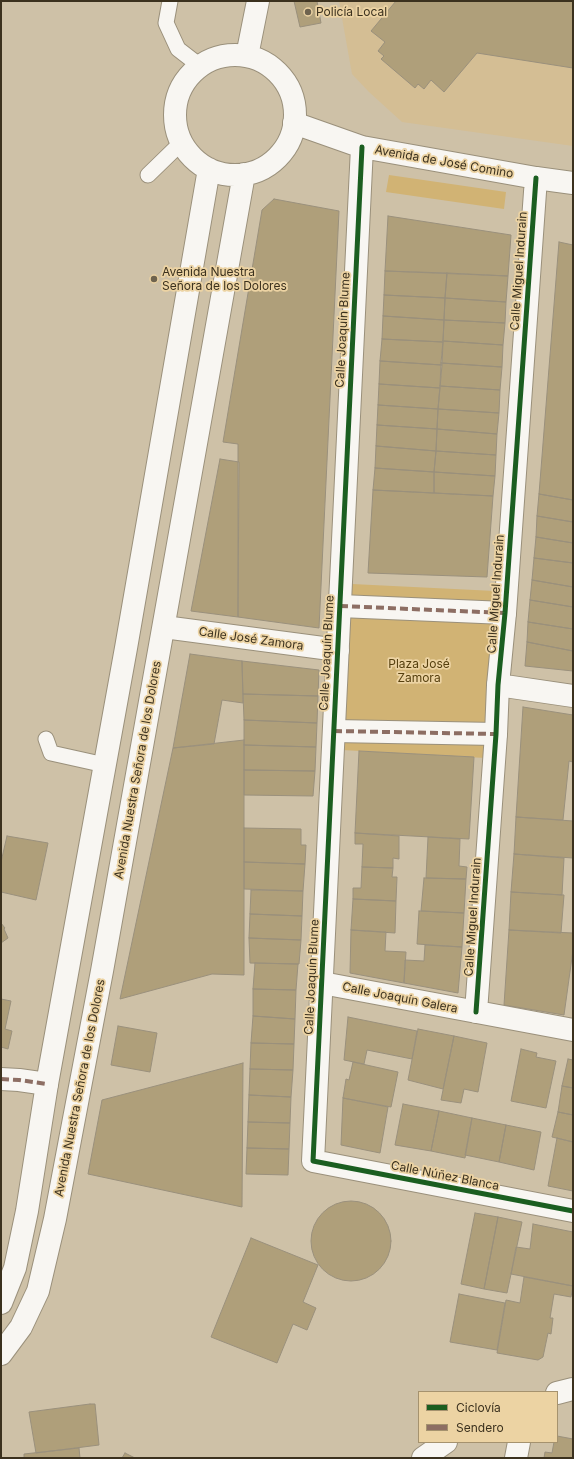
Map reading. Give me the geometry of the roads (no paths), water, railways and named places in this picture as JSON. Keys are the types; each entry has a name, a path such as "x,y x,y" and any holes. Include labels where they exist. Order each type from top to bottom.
{"street":[{"path":"247,56 258,1"},
{"path":"230,55 247,56 264,62 278,73 289,88 294,105 294,123 289,142 278,157 262,168 244,174 226,174 209,169 193,158 182,142 176,126 176,109 180,93 188,78 200,66 215,58 230,55"},
{"name":"Avenida de José Comino","path":"294,123 362,147 536,178 573,183"},
{"name":"Calle Joaquín Blume","path":"314,1160 362,147"},
{"path":"1,1303 15,1268 27,1210 47,1084 105,765 209,169"},
{"name":"Avenida Nuestra Señora de los Dolores","path":"1,1354 21,1327 38,1291 56,1219 164,627 244,174"},
{"name":"Calle Miguel Indurain","path":"476,1012 496,734 498,685 505,614 536,178"},
{"path":"340,606 505,614"},
{"name":"Calle José Zamora","path":"164,627 338,650"},
{"path":"498,685 573,696"},
{"path":"334,731 496,734"},
{"name":"Calle Joaquín Galera","path":"322,983 573,1030"},
{"path":"1,1079 47,1084"},
{"name":"Calle Núñez Blanca","path":"314,1160 573,1211"},
{"path":"423,1458 445,1443"},
{"path":"516,1458 519,1443"}],"lane":[{"path":"170,1 166,23 178,49 200,66"},
{"path":"148,175 182,142"},
{"path":"46,739 51,753 105,765"}],"place":[{"name":"Policía Local","path":"308,12"},
{"name":"Avenida Nuestra Señora de los Dolores","path":"154,279"}],"park label":[{"name":"Plaza José Zamora","path":"419,671"}]}
